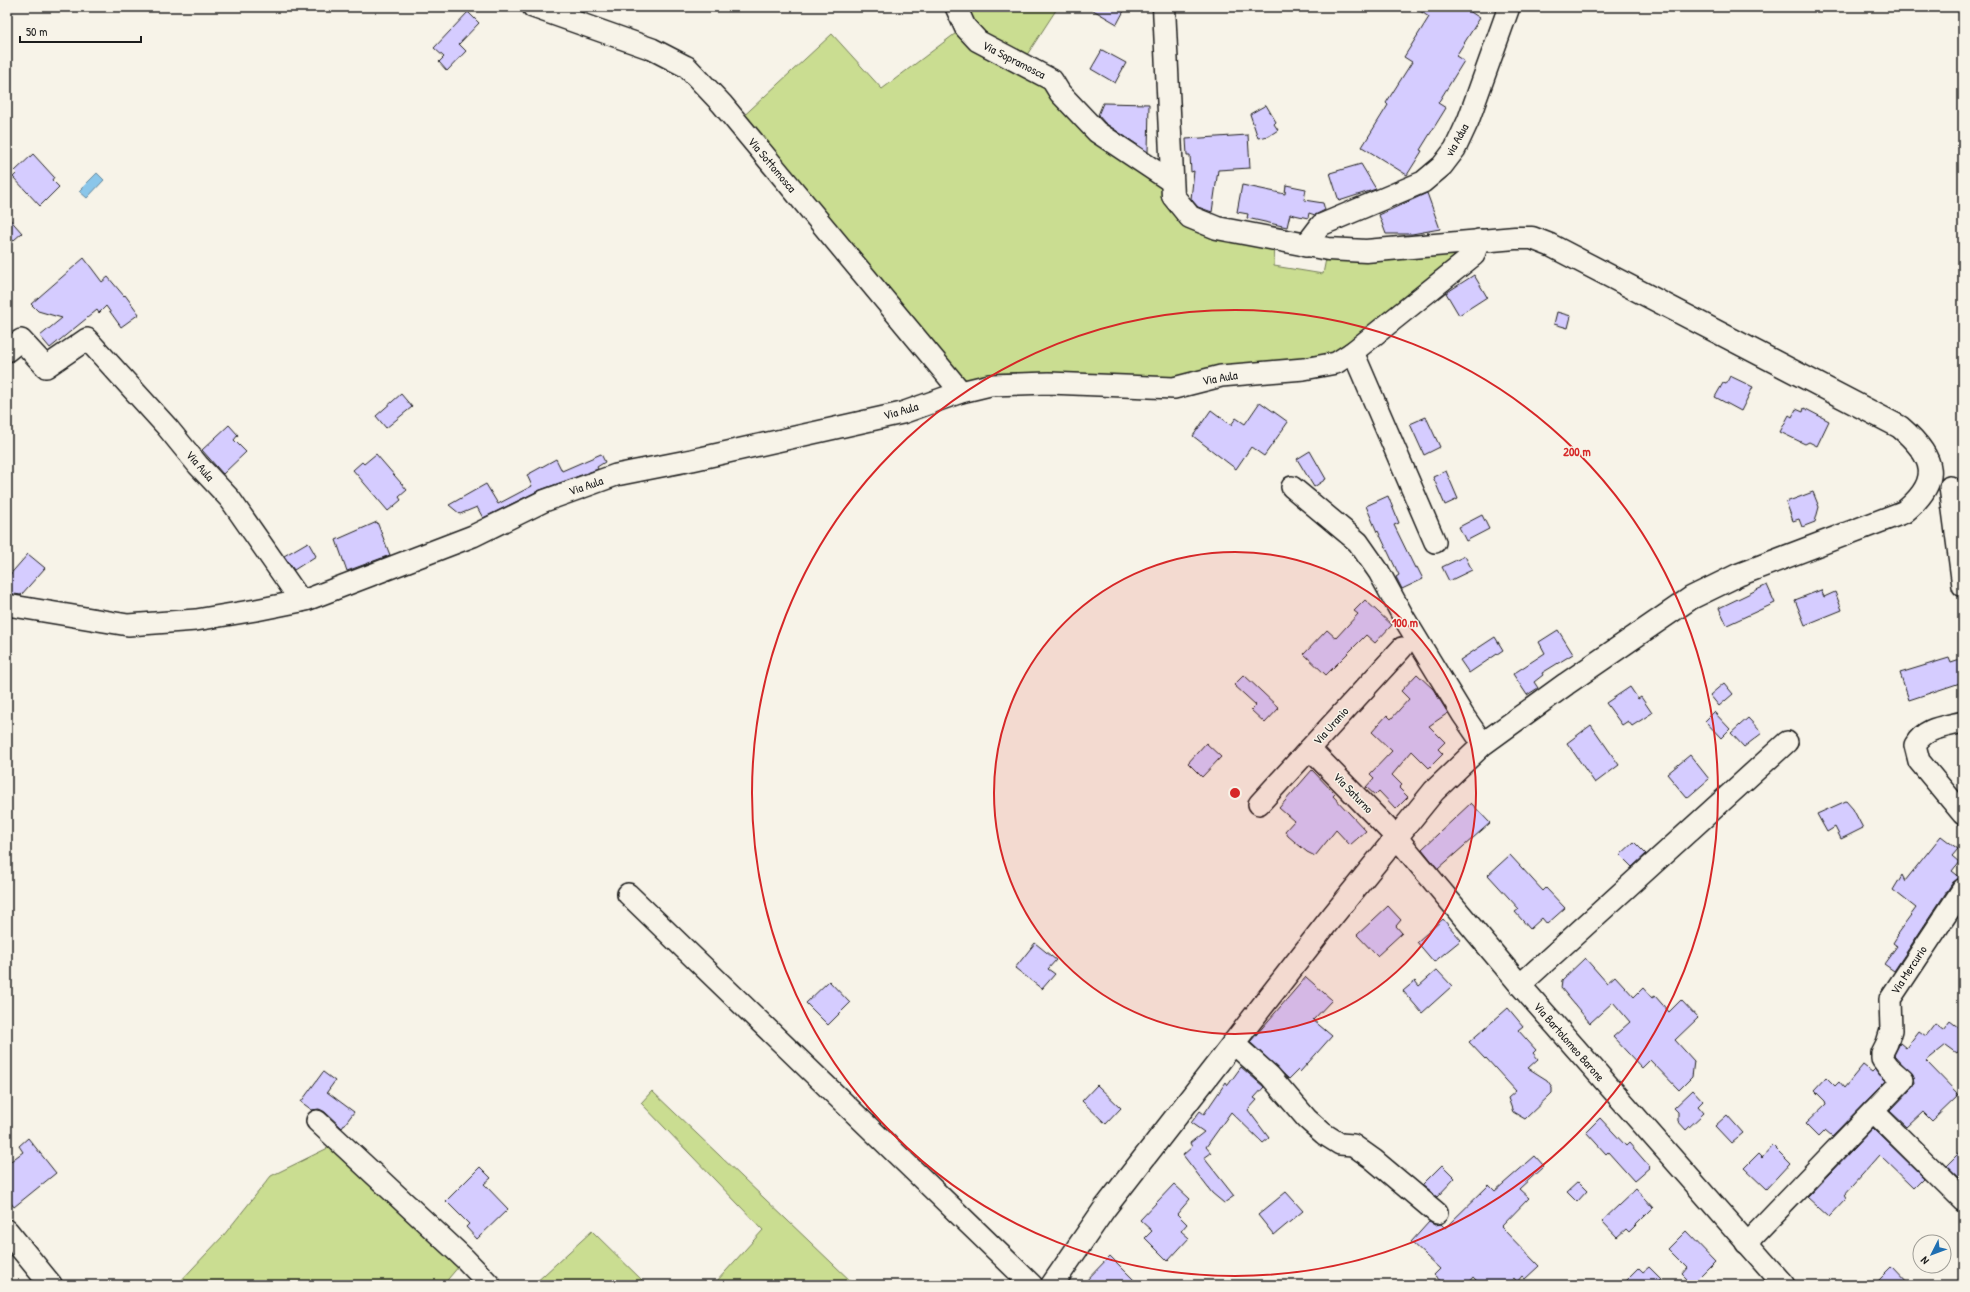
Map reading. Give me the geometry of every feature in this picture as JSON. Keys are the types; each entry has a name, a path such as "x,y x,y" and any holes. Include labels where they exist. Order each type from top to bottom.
{"main road":[{"path":"1052,1285 1105,1208 1233,1043 1434,791 1483,744 1566,684 1691,598 1738,575 1904,512 1923,494 1928,484 1929,467 1923,451 1913,438 1900,428 1550,245 1532,238 1479,240 1366,251 1328,249 1305,246 1217,228 1190,217 1173,196 1164,7"},
{"path":"7,1231 50,1285"}],"street":[{"name":"Via Sottomosca","path":"533,7 652,49 687,67 732,116 961,392"},
{"name":"Via Sopramosca","path":"956,7 965,27 978,41 1052,80 1060,93 1097,132 1172,182"},
{"name":"via Adua","path":"1305,246 1321,225 1423,182 1442,166 1455,149 1468,121 1509,7"},
{"name":"Via Aula","path":"7,605 128,625 196,620 301,601 473,536 544,501 616,476 902,413 961,392 990,385 1049,382 1174,388 1221,376 1304,369 1336,363 1353,352 1474,254 1479,240"},
{"name":"Via Aula","path":"14,346 46,367 87,339 167,427 198,465 230,499 301,601"},
{"path":"1353,352 1435,542"},
{"path":"1928,484 1956,486 1963,586"},
{"path":"1292,487 1358,542 1379,572 1404,618 1463,715 1483,744"},
{"name":"Via Uranio","path":"1259,804 1402,648"},
{"path":"1963,722 1932,730 1921,735 1915,745 1919,761 1963,814"},
{"path":"1520,985 1787,742"},
{"name":"Via Saturno","path":"1310,749 1397,838"},
{"name":"Via Bartolomeo Barone","path":"1397,838 1520,985 1784,1285"},
{"name":"Via Mercurio","path":"1746,1243 1903,1080 1888,1067 1882,1059 1882,1053 1887,1043 1890,1030 1890,999 1963,889"},
{"path":"628,894 1032,1285"},
{"path":"1233,1043 1270,1076 1307,1120 1324,1134 1340,1144 1353,1145 1374,1160 1437,1213"},
{"path":"1873,1111 1963,1200"},
{"path":"317,1121 465,1259 490,1285"}],"green space":[{"path":"956,7 1058,7 1021,64 1172,182 1190,217 1275,239 1274,266 1323,274 1328,249 1479,240 1353,352 1304,369 961,392 737,122 832,34 882,89 964,27"},
{"path":"652,1091 855,1285 719,1285 716,1282 763,1230 641,1103"},
{"path":"340,1142 465,1259 443,1285 177,1285 223,1236 271,1176"},
{"path":"592,1231 647,1285 533,1285"}],"water":[{"path":"97,173 104,180 87,198 79,191"}],"building":[{"path":"1088,7 1126,7 1117,24"},
{"path":"1414,7 1463,7 1480,18 1456,56 1464,61 1438,103 1446,108 1420,150 1422,151 1407,175 1362,147 1388,105 1386,103 1412,62 1404,57 1429,17"},
{"path":"468,12 479,23 459,44 466,51 447,71 439,62 444,57 434,48"},
{"path":"1102,50 1126,63 1115,83 1091,69"},
{"path":"1103,103 1149,104 1148,152 1105,123 1098,115"},
{"path":"1266,105 1276,122 1274,124 1278,130 1269,136 1258,138 1250,114"},
{"path":"1248,135 1250,168 1218,170 1212,212 1198,207 1191,199 1194,171 1191,172 1190,155 1187,155 1186,139"},
{"path":"33,154 54,177 52,180 59,187 40,206 13,177 17,173 15,171"},
{"path":"1361,164 1376,189 1339,201 1330,173"},
{"path":"1242,185 1285,194 1286,185 1306,189 1304,200 1323,203 1325,210 1315,215 1309,213 1308,218 1290,214 1287,227 1247,218 1248,214 1237,212"},
{"path":"1427,193 1440,229 1412,234 1386,234 1379,215"},
{"path":"7,216 22,233 7,246"},
{"path":"84,258 102,282 108,277 124,296 125,295 139,314 121,327 106,306 99,313 97,310 50,348 40,336 62,318 38,311 31,304"},
{"path":"1474,275 1487,297 1459,315 1446,293"},
{"path":"1557,312 1571,316 1568,328 1554,324"},
{"path":"1730,376 1753,387 1741,411 1715,397 1723,383 1726,384"},
{"path":"401,394 412,407 386,428 376,416"},
{"path":"1260,402 1288,422 1264,456 1251,447 1236,469 1193,436 1211,410 1231,425 1236,418 1245,424"},
{"path":"1804,408 1829,421 1817,446 1809,442 1805,444 1780,432 1789,415 1792,417 1796,409 1803,412"},
{"path":"1426,417 1440,447 1424,455 1410,424"},
{"path":"229,425 238,435 234,440 246,452 223,474 202,450"},
{"path":"1310,451 1326,479 1314,487 1297,459"},
{"path":"376,454 407,490 399,497 401,500 388,511 353,470 362,462 364,464"},
{"path":"601,454 605,462 597,467 598,469 540,490 483,518 477,507 460,514 449,505 486,484 498,504 532,486 527,475 556,459 562,471"},
{"path":"1446,471 1458,499 1445,505 1433,477"},
{"path":"1813,492 1819,507 1815,522 1802,527 1799,519 1793,521 1786,502"},
{"path":"1388,496 1399,523 1394,525 1415,568 1417,567 1423,579 1402,589 1396,577 1399,575 1378,531 1377,532 1366,506"},
{"path":"1482,515 1489,529 1466,541 1459,527"},
{"path":"377,522 390,555 347,571 336,540"},
{"path":"308,542 316,556 294,570 284,556"},
{"path":"28,554 45,568 21,595 7,593 7,578"},
{"path":"1465,556 1472,570 1449,581 1442,567"},
{"path":"1767,585 1775,603 1727,625 1719,608"},
{"path":"1821,590 1824,597 1835,592 1842,610 1805,625 1795,600"},
{"path":"1365,600 1392,625 1375,643 1366,635 1326,675 1304,654 1327,630 1336,638 1358,614 1354,611"},
{"path":"1558,630 1573,654 1542,673 1543,675 1534,682 1538,688 1527,695 1513,674 1545,653 1539,642"},
{"path":"1495,637 1503,650 1469,673 1460,660"},
{"path":"1949,658 1951,663 1963,659 1963,682 1909,700 1900,673"},
{"path":"1417,674 1433,689 1448,713 1429,726 1445,742 1438,749 1443,754 1429,768 1412,751 1392,775 1402,785 1399,788 1408,797 1396,809 1379,791 1375,795 1366,787 1374,778 1370,774 1392,751 1372,732 1387,715 1391,719 1409,699 1401,691"},
{"path":"1244,675 1279,708 1265,723 1251,710 1256,705 1234,685"},
{"path":"1724,683 1733,694 1719,706 1710,695"},
{"path":"1630,687 1638,699 1641,697 1652,713 1632,726 1628,721 1622,725 1606,703"},
{"path":"1714,712 1730,729 1721,738 1705,721"},
{"path":"1748,718 1762,733 1744,747 1731,733"},
{"path":"1591,725 1619,765 1595,783 1567,743"},
{"path":"1206,743 1221,757 1202,777 1188,763"},
{"path":"1690,755 1709,779 1687,798 1667,774"},
{"path":"1312,770 1335,794 1333,796 1366,831 1350,845 1336,830 1315,856 1307,852 1288,836 1285,831 1294,821 1279,808"},
{"path":"1846,801 1853,809 1863,828 1841,839 1835,827 1827,832 1817,814"},
{"path":"1471,803 1490,823 1438,869 1422,849"},
{"path":"1941,836 1958,849 1952,856 1959,862 1952,871 1961,878 1953,882 1894,971 1884,964 1897,946 1893,943 1898,935 1897,934 1916,908 1893,890 1902,875 1905,881"},
{"path":"1634,842 1646,854 1632,867 1620,855"},
{"path":"1510,855 1543,891 1546,888 1565,908 1547,924 1542,918 1530,929 1515,912 1519,909 1488,875"},
{"path":"1388,906 1401,920 1396,926 1402,933 1377,956 1357,935"},
{"path":"1443,919 1461,940 1434,962 1417,942"},
{"path":"1035,943 1056,960 1048,969 1055,974 1042,989 1015,968"},
{"path":"1585,958 1607,983 1615,976 1634,997 1643,988 1652,998 1655,996 1669,1012 1681,1000 1698,1018 1675,1040 1694,1061 1692,1077 1679,1090 1650,1060 1642,1068 1613,1037 1630,1022 1613,1002 1590,1023 1561,988 1562,980"},
{"path":"1437,970 1452,986 1422,1013 1403,991 1415,981 1419,986"},
{"path":"1306,977 1332,1000 1313,1020 1332,1036 1300,1072 1298,1070 1289,1079 1250,1042"},
{"path":"829,981 850,1003 828,1025 806,1003"},
{"path":"1508,1008 1523,1026 1518,1030 1536,1050 1533,1053 1538,1059 1528,1068 1547,1080 1552,1087 1552,1093 1525,1119 1513,1112 1508,1098 1516,1091 1469,1042"},
{"path":"1950,1021 1963,1031 1963,1046 1957,1053 1946,1045 1926,1061 1959,1095 1932,1121 1923,1112 1907,1127 1890,1111 1912,1088 1915,1083 1914,1077 1894,1055 1900,1043 1906,1048 1919,1031 1926,1036 1935,1024 1943,1030"},
{"path":"1863,1065 1872,1072 1875,1069 1886,1081 1832,1136 1825,1130 1818,1137 1805,1124 1826,1104 1814,1090 1826,1077 1835,1086 1839,1082 1844,1088"},
{"path":"1241,1067 1264,1087 1254,1098 1257,1100 1248,1110 1269,1138 1263,1143 1231,1112 1206,1147 1211,1153 1204,1158 1234,1196 1224,1203 1212,1193 1183,1155 1192,1147 1190,1143 1204,1132 1191,1123 1200,1111 1204,1114 1226,1082 1228,1085"},
{"path":"323,1072 335,1081 327,1092 354,1112 342,1128 325,1112 319,1109 312,1110 301,1102"},
{"path":"1097,1085 1121,1108 1106,1124 1082,1101"},
{"path":"1693,1090 1703,1101 1698,1106 1704,1113 1686,1130 1678,1121 1678,1112 1674,1108"},
{"path":"1727,1115 1743,1133 1731,1143 1715,1126"},
{"path":"1600,1118 1626,1146 1629,1143 1650,1167 1634,1181 1608,1152 1606,1154 1586,1132"},
{"path":"1873,1128 1924,1178 1914,1188 1880,1155 1844,1195 1846,1199 1829,1217 1807,1197"},
{"path":"28,1138 56,1173 14,1207 7,1198 7,1164 23,1152 19,1146"},
{"path":"1773,1146 1790,1163 1766,1189 1744,1168 1758,1154 1762,1158"},
{"path":"1963,1148 1963,1183 1945,1166"},
{"path":"1535,1156 1544,1166 1519,1189 1529,1198 1501,1227 1539,1266 1525,1279 1522,1276 1517,1282 1514,1278 1507,1285 1481,1285 1473,1277 1466,1285 1445,1285 1434,1275 1440,1269 1411,1242 1429,1222 1435,1225 1441,1224 1445,1228 1489,1185 1495,1191"},
{"path":"1442,1165 1455,1178 1437,1197 1422,1185"},
{"path":"480,1167 491,1178 484,1184 508,1209 477,1239 466,1227 469,1224 446,1201"},
{"path":"1578,1182 1587,1191 1577,1202 1567,1192"},
{"path":"1174,1184 1190,1199 1177,1214 1187,1224 1181,1231 1189,1238 1168,1261 1145,1238 1152,1231 1140,1220"},
{"path":"1636,1189 1653,1208 1629,1232 1626,1229 1617,1237 1602,1221"},
{"path":"1286,1192 1303,1211 1274,1235 1258,1215"},
{"path":"1686,1231 1715,1261 1692,1284 1682,1274 1687,1268 1668,1249"},
{"path":"1110,1256 1139,1285 1082,1285"},
{"path":"1649,1267 1661,1279 1657,1285 1622,1285 1639,1268 1643,1272"},
{"path":"1892,1267 1909,1285 1874,1285"}]}
